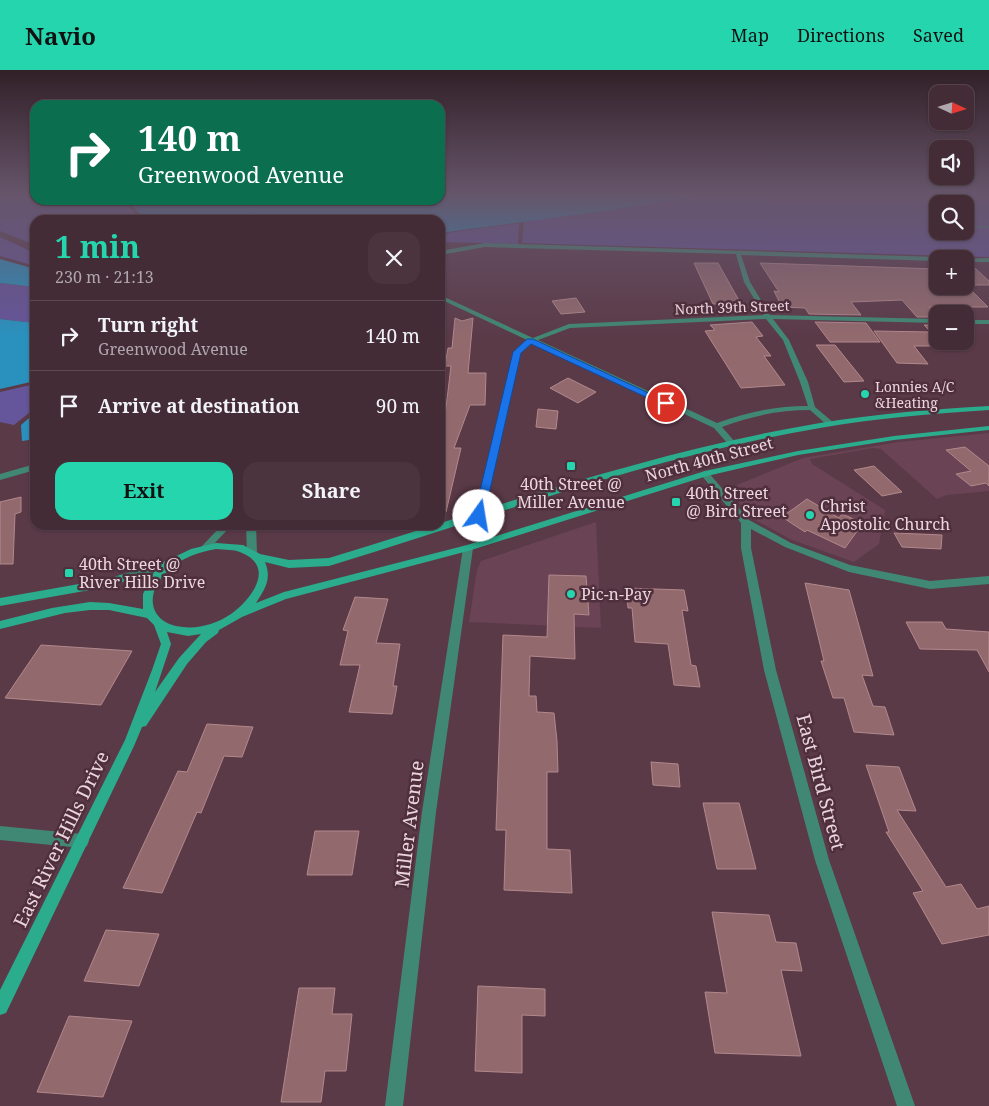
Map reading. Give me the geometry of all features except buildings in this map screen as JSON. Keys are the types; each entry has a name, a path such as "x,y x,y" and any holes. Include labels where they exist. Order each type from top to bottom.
{"main road":[{"name":"North 40th Street","path":"445,526 624,470 731,442 830,424 962,409 989,408"},
{"name":"North 40th Street","path":"242,613 321,584 468,548 705,474 798,453 894,438 989,428"},
{"name":"North 40th Street","path":"255,555 289,564 329,562 433,530"},
{"path":"0,602 107,583 169,564 182,556 206,548 237,547 255,555 265,571 264,584 256,599 242,613 219,626 184,632 159,624 149,614 119,607 101,606 66,611 0,625"},
{"path":"149,614 146,600 150,586 169,564"},
{"name":"East River Hills Drive","path":"0,1007 130,742 166,644 159,624"},
{"name":"East River Hills Drive","path":"130,742 180,664 198,641 219,626"}],"street":[{"path":"445,252 485,245 929,259"},
{"path":"738,253 747,282 768,317 786,340 804,382 812,408 830,424"},
{"path":"974,260 989,260"},
{"path":"980,260 989,268"},
{"path":"445,300 717,426 731,442"},
{"name":"North 39th Street","path":"530,341 569,326 768,317 929,321"},
{"path":"974,322 989,322"},
{"path":"479,516 517,352 530,341"},
{"path":"717,426 760,410 787,407 812,408"},
{"path":"0,477 30,468"},
{"path":"705,474 746,522 788,544 849,568 930,585 989,580"},
{"name":"East Bird Street","path":"746,522 746,548 770,670 780,708 822,860 906,1106"},
{"path":"206,548 222,530"},
{"path":"252,530 255,555"},
{"name":"Miller Avenue","path":"394,1106 429,812 468,548"},
{"path":"0,833 82,841"}],"shaded area":[{"path":"0,240 7,240 30,251 30,265 0,256"},
{"path":"445,240 518,240 518,244 445,242"},
{"path":"522,240 989,240 989,257 974,257 974,250 929,250 929,255 522,243"},
{"path":"0,283 30,286 30,322 0,319"},
{"path":"30,385 30,412 14,425 0,422 0,392"},
{"path":"989,433 989,491 947,495 937,499 881,449 873,448 810,459 812,464 885,510 879,544 854,562 792,540 753,519 727,489 803,458 899,442"},
{"path":"596,522 601,628 469,622 477,570 481,561"}],"water":[{"path":"0,259 30,268 30,286 0,283"},
{"path":"0,319 30,322 30,382 0,389"},
{"path":"30,417 30,440 22,441 21,425"}],"place":[{"name":"Lonnies A/C &Heating","path":"865,394"},
{"name":"40th Street @ Miller Avenue","path":"571,466"},
{"name":"40th Street @ Bird Street","path":"676,502"},
{"name":"Christ Apostolic Church","path":"810,515"},
{"name":"40th Street @ River Hills Drive","path":"69,573"},
{"name":"Pic-n-Pay","path":"571,594"}],"route":[{"path":"479,516 517,352 530,341 666,403"}]}
